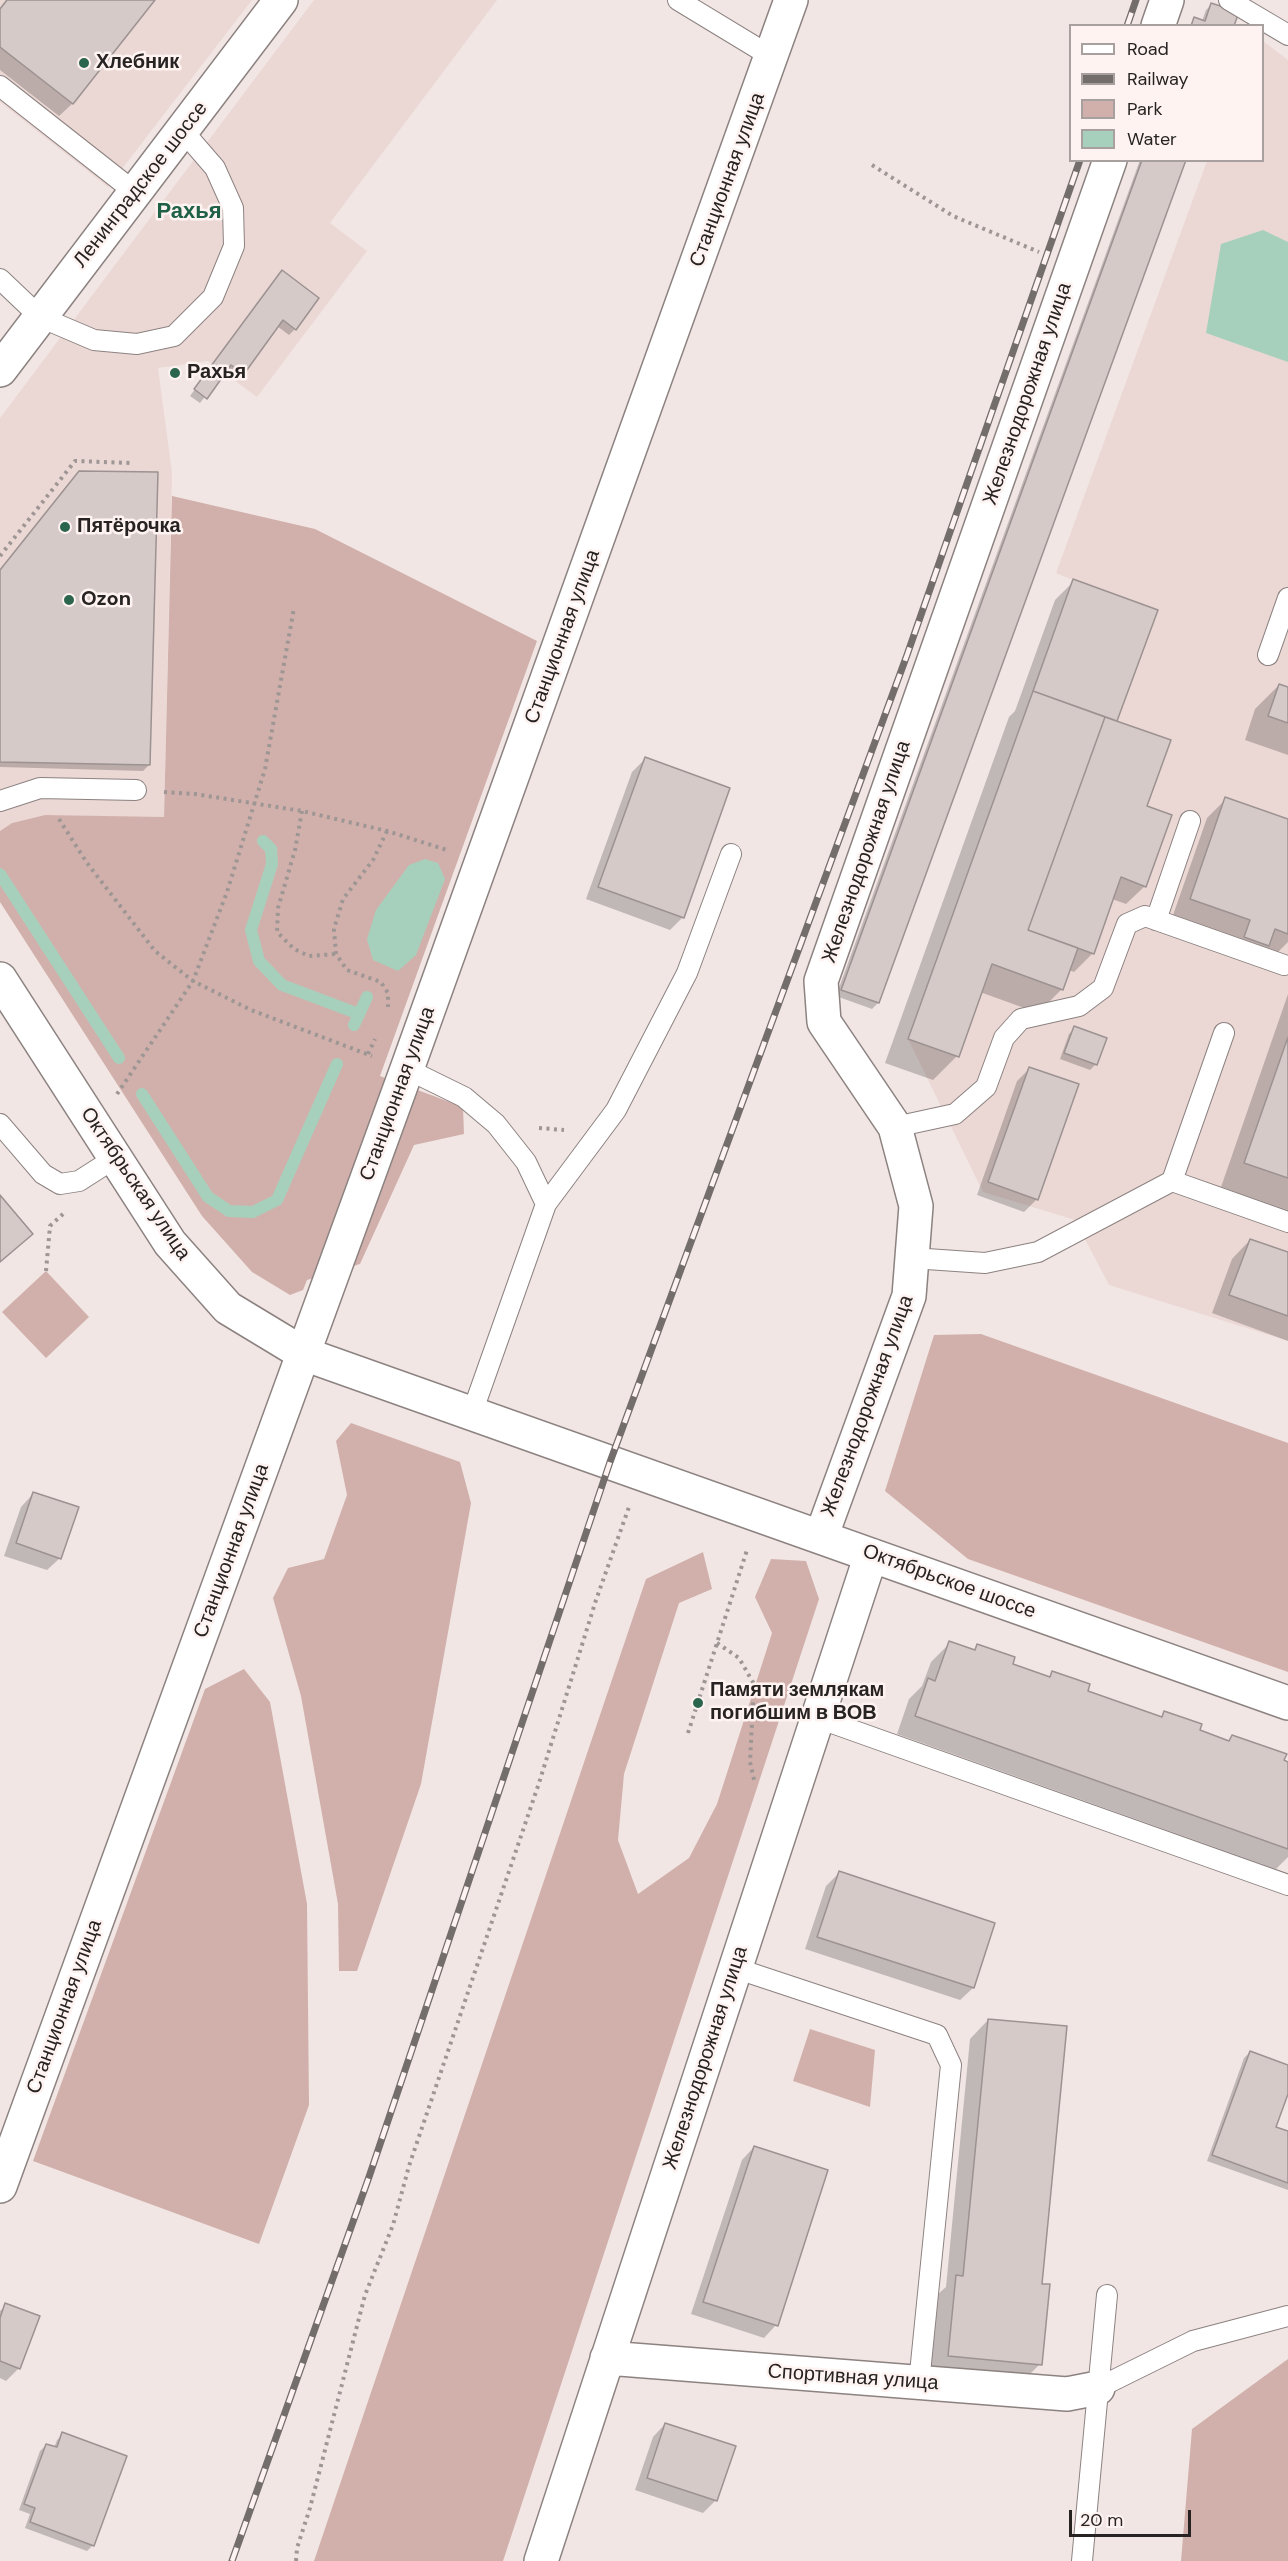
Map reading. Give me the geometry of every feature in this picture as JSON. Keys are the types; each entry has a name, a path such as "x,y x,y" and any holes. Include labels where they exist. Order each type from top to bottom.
{"street":[{"name":"Ленинградское шоссе","path":"0,370 281,0"},
{"name":"Станционная улица","path":"0,2186 482,862 791,0"},
{"path":"1159,24 1167,0"},
{"name":"Железнодорожная улица","path":"821,1537 909,1296 916,1206 896,1127 824,1022 821,981 1109,162"},
{"name":"Октябрьская улица","path":"0,979 170,1243 228,1308 303,1354 610,1462"},
{"name":"Октябрьское шоссе","path":"610,1462 1288,1702"},
{"name":"Железнодорожная улица","path":"541,2561 871,1555"},
{"name":"Спортивная улица","path":"607,2358 1067,2394 1098,2388"}],"lane":[{"path":"678,0 772,57"},
{"path":"1229,0 1288,35"},
{"path":"0,86 136,193"},
{"path":"0,279 40,316 94,340 137,344 174,336 213,297 234,246 233,208 215,168 183,131"},
{"path":"1268,655 1288,598"},
{"path":"0,801 40,788 136,790"},
{"path":"1156,920 1190,821"},
{"path":"472,1413 546,1204 616,1110 687,974 730,854"},
{"path":"896,1127 955,1114 986,1087 1004,1038 1021,1019 1079,1006 1103,988 1127,924 1145,916 1284,965"},
{"path":"912,1258 985,1263 1038,1252 1172,1181 1224,1033"},
{"path":"407,1069 464,1097 496,1124 526,1162 546,1204"},
{"path":"0,1124 43,1174 60,1184 79,1181 115,1158"},
{"path":"1172,1181 1288,1222"},
{"path":"818,1718 1288,1885"},
{"path":"735,1968 937,2035 951,2065 919,2383"},
{"path":"1082,2561 1107,2295"},
{"path":"1098,2388 1193,2341 1288,2316"}],"path":[{"path":"872,165 953,216 1074,265"},
{"path":"0,556 75,461 130,463"},
{"path":"113,1099 151,1047 193,981 227,892 265,769 294,608"},
{"path":"40,788 87,863 155,951 193,981 251,1010 407,1069"},
{"path":"136,790 195,794 302,811 387,831 482,862"},
{"path":"302,811 296,850 278,908 277,932 294,949 309,956 336,954"},
{"path":"387,831 373,860 343,899 334,929 336,954 347,970 381,982 388,993 388,1010"},
{"path":"368,1054 376,1037"},
{"path":"496,1124 565,1130 616,1110"},
{"path":"46,1271 50,1226"},
{"path":"296,2561 297,2547 310,2508 364,2295 393,2225 409,2166 539,1783 596,1600 642,1473"},
{"path":"688,1733 759,1515"},
{"path":"717,1643 739,1658 754,1684 750,1762 759,1800 782,1828"}],"shaded area":[{"path":"0,0 252,0 108,187 0,102"},
{"path":"314,0 497,0 330,223 367,251 257,397 208,361 158,368 172,473 164,818 45,815 12,823 0,831 0,418"},
{"path":"1264,42 1288,60 1288,1341 1109,1285 1075,1220 983,1192 908,1039 1073,580 1056,573 1207,162 1264,162"}],"green space":[{"path":"172,496 315,529 537,641 380,1076 463,1107 464,1134 414,1145 360,1264 307,1280 303,1290 290,1295 252,1272 202,1216 0,902 0,831 12,823 45,815 164,817"},
{"path":"46,1271 89,1317 46,1358 2,1312"},
{"path":"981,1334 1288,1443 1288,1672 968,1559 885,1491 934,1335"},
{"path":"351,1423 460,1462 471,1503 421,1784 357,1971 339,1971 338,1904 301,1696 273,1598 288,1568 324,1559 347,1495 336,1441"},
{"path":"703,1552 712,1589 679,1603 624,1774 618,1840 638,1894 689,1858 717,1804 772,1633 755,1597 771,1559 806,1561 819,1599 503,2561 314,2561 646,1579"},
{"path":"244,1669 270,1702 307,1904 309,2105 259,2244 33,2161 205,1689"},
{"path":"810,2029 875,2050 870,2107 793,2081"},
{"path":"1288,2359 1288,2561 1181,2561 1192,2429"}],"water":[{"path":"1263,230 1288,242 1288,362 1206,333 1221,244"},
{"path":"425,859 438,863 445,879 416,955 398,971 373,960 367,939 376,910 409,865"}],"building":[{"path":"7,0 155,0 73,104 0,47 0,9"},
{"path":"1211,3 1239,12 1235,24 1192,24 1194,17 1205,21"},
{"path":"1141,162 1185,162 879,1003 841,990"},
{"path":"282,270 319,298 296,330 283,320 244,374 231,365 207,399 194,389"},
{"path":"79,471 158,472 150,765 0,762 0,570"},
{"path":"1073,579 1158,610 1117,721 1033,691"},
{"path":"1279,684 1288,687 1288,723 1268,716"},
{"path":"1033,691 1105,717 1028,930 1078,948 1063,990 992,964 959,1057 908,1039"},
{"path":"1105,717 1171,740 1147,806 1172,815 1146,887 1121,877 1094,954 1028,930"},
{"path":"645,757 730,788 684,918 598,887"},
{"path":"1225,797 1288,819 1288,934 1275,929 1269,946 1244,937 1250,920 1190,899"},
{"path":"1074,1026 1107,1038 1097,1065 1064,1053"},
{"path":"1288,1037 1288,1178 1244,1163"},
{"path":"1029,1067 1079,1084 1038,1200 988,1182"},
{"path":"0,1195 33,1234 0,1262"},
{"path":"1250,1239 1288,1252 1288,1316 1229,1295"},
{"path":"33,1492 79,1507 61,1559 16,1543"},
{"path":"949,1641 975,1650 977,1644 1015,1657 1013,1664 1050,1677 1052,1671 1090,1684 1088,1691 1162,1717 1164,1711 1202,1724 1200,1730 1229,1741 1232,1735 1287,1754 1284,1760 1288,1762 1288,1849 915,1716 928,1678 935,1681"},
{"path":"839,1871 995,1923 974,1988 817,1937"},
{"path":"988,2019 1067,2026 1042,2284 1050,2284 1042,2365 948,2356 956,2275 963,2276"},
{"path":"1250,2051 1288,2065 1288,2094 1276,2127 1288,2131 1288,2183 1212,2155"},
{"path":"754,2146 828,2170 778,2326 703,2302"},
{"path":"5,2303 40,2316 20,2369 0,2361 0,2318"},
{"path":"665,2423 736,2446 717,2501 647,2478"},
{"path":"62,2432 127,2456 94,2546 30,2522 35,2508 24,2504 46,2444 57,2447"}],"waterway":[{"path":"263,841 271,849 272,864 251,930 259,961 282,985 359,1014"},
{"path":"0,874 119,1058"},
{"path":"354,1025 367,997"},
{"path":"142,1094 208,1197 229,1211 253,1212 277,1200 337,1064"}],"railway":[{"path":"1128,24 1136,0"},
{"path":"232,2561 369,2177 610,1462 907,655 1079,162"}],"place":[{"name":"Хлебник","path":"84,63"},
{"name":"Рахья","path":"175,373"},
{"name":"Пятёрочка","path":"65,527"},
{"name":"Ozon","path":"69,600"},
{"name":"Памяти землякам погибшим в ВОВ","path":"698,1703"}],"district":[{"name":"Рахья","path":"189,212"}]}
